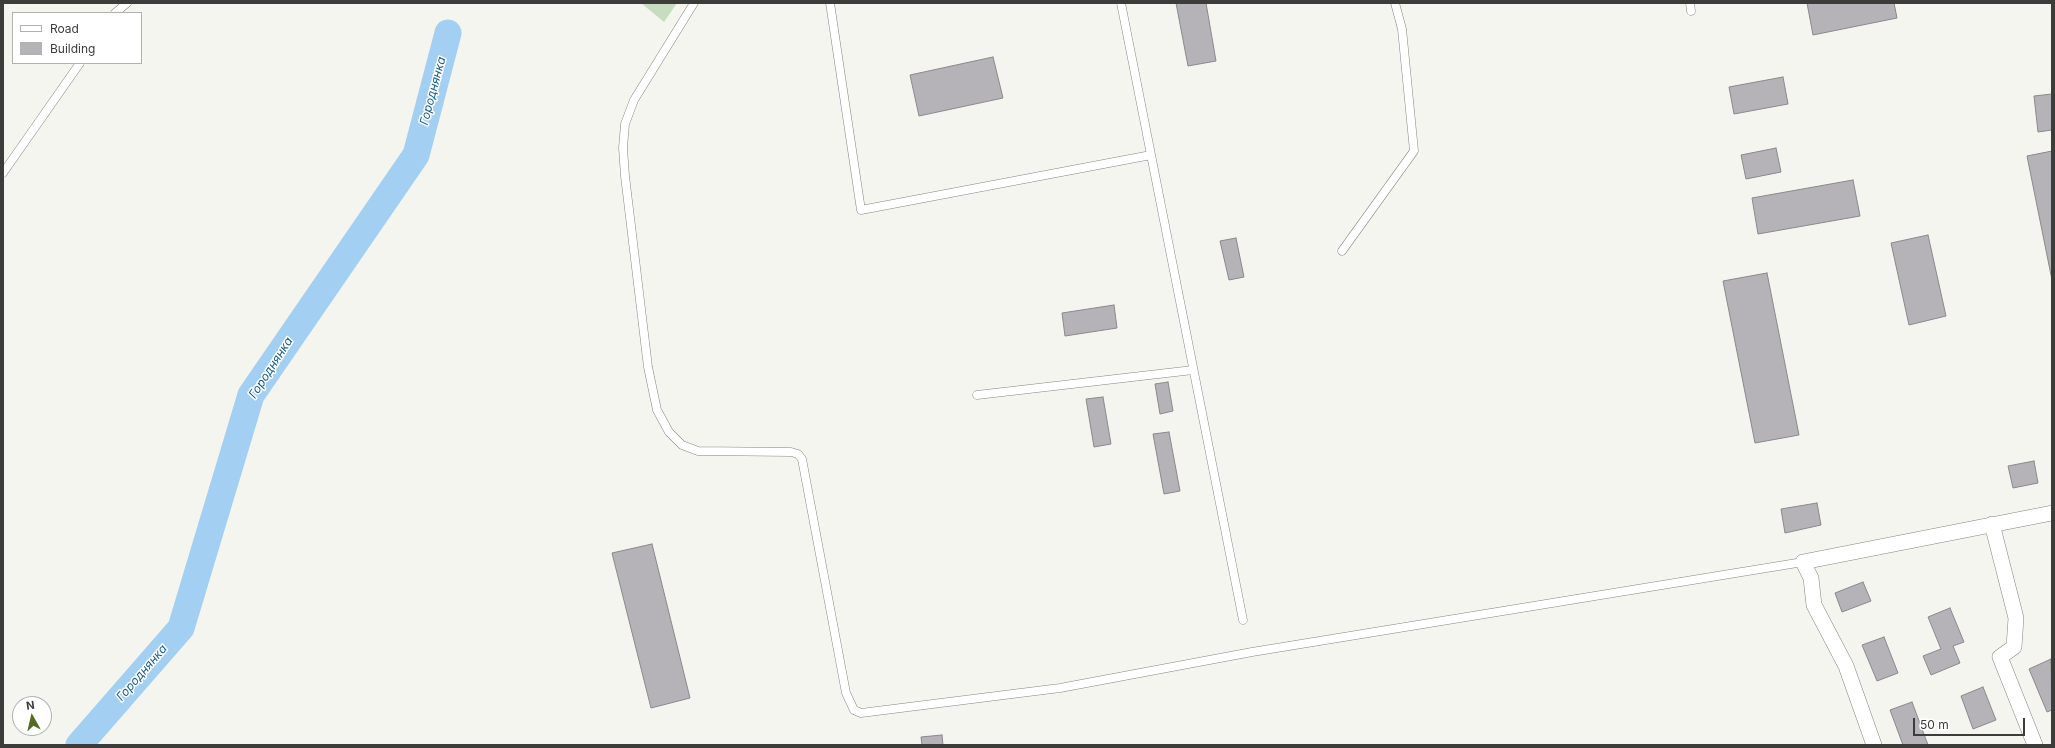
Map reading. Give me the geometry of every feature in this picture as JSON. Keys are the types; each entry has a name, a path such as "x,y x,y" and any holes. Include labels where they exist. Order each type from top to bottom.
{"street":[{"path":"1874,745 1846,666 1814,605 1810,578 1803,562 2052,513"},
{"path":"1992,524 2016,618 2014,647 2000,657 2035,745"}],"lane":[{"path":"116,12 127,3"},
{"path":"694,3 634,100 624,124 623,148 625,176 648,367 657,410 668,432 682,446 698,451 791,452 798,454 802,459 846,693 854,710 861,713 1060,688 1252,652 1803,562"},
{"path":"830,3 861,210 1151,155"},
{"path":"1121,3 1243,620"},
{"path":"1342,251 1414,151 1402,29 1394,3"},
{"path":"3,173 79,64"},
{"path":"977,395 1193,370"}],"green space":[{"path":"641,3 677,3 664,22"}],"building":[{"path":"1176,3 1206,3 1216,61 1188,66"},
{"path":"1807,3 1894,3 1897,18 1813,35"},
{"path":"993,57 1003,98 919,116 910,75"},
{"path":"1783,77 1788,104 1734,114 1729,87"},
{"path":"2052,94 2052,130 2038,132 2034,96"},
{"path":"1776,148 1781,172 1746,179 1741,155"},
{"path":"2052,151 2052,280 2027,156"},
{"path":"1853,180 1860,216 1758,234 1752,198"},
{"path":"1928,235 1946,316 1909,325 1891,243"},
{"path":"1236,238 1244,277 1229,280 1220,241"},
{"path":"1767,273 1799,435 1755,443 1723,281"},
{"path":"1114,305 1117,328 1065,336 1062,313"},
{"path":"1168,382 1173,411 1160,414 1155,384"},
{"path":"1103,397 1111,444 1094,447 1086,399"},
{"path":"1169,432 1180,491 1164,494 1153,434"},
{"path":"2034,461 2038,483 2013,488 2008,466"},
{"path":"1817,503 1821,525 1785,533 1781,509"},
{"path":"652,544 690,698 651,708 612,553"},
{"path":"1863,582 1871,601 1842,612 1835,593"},
{"path":"1950,608 1964,642 1953,646 1960,663 1931,675 1923,656 1941,649 1928,617"},
{"path":"1884,637 1898,673 1877,681 1862,645"},
{"path":"2051,659 2052,710 2047,712 2029,669"},
{"path":"1983,687 1996,720 1973,729 1961,696"},
{"path":"1912,702 1928,745 1903,745 1890,710"},
{"path":"942,735 943,745 922,745 921,737"}],"waterway":[{"name":"Городнянка","path":"79,745 181,628 251,395 416,155 448,33"}]}
